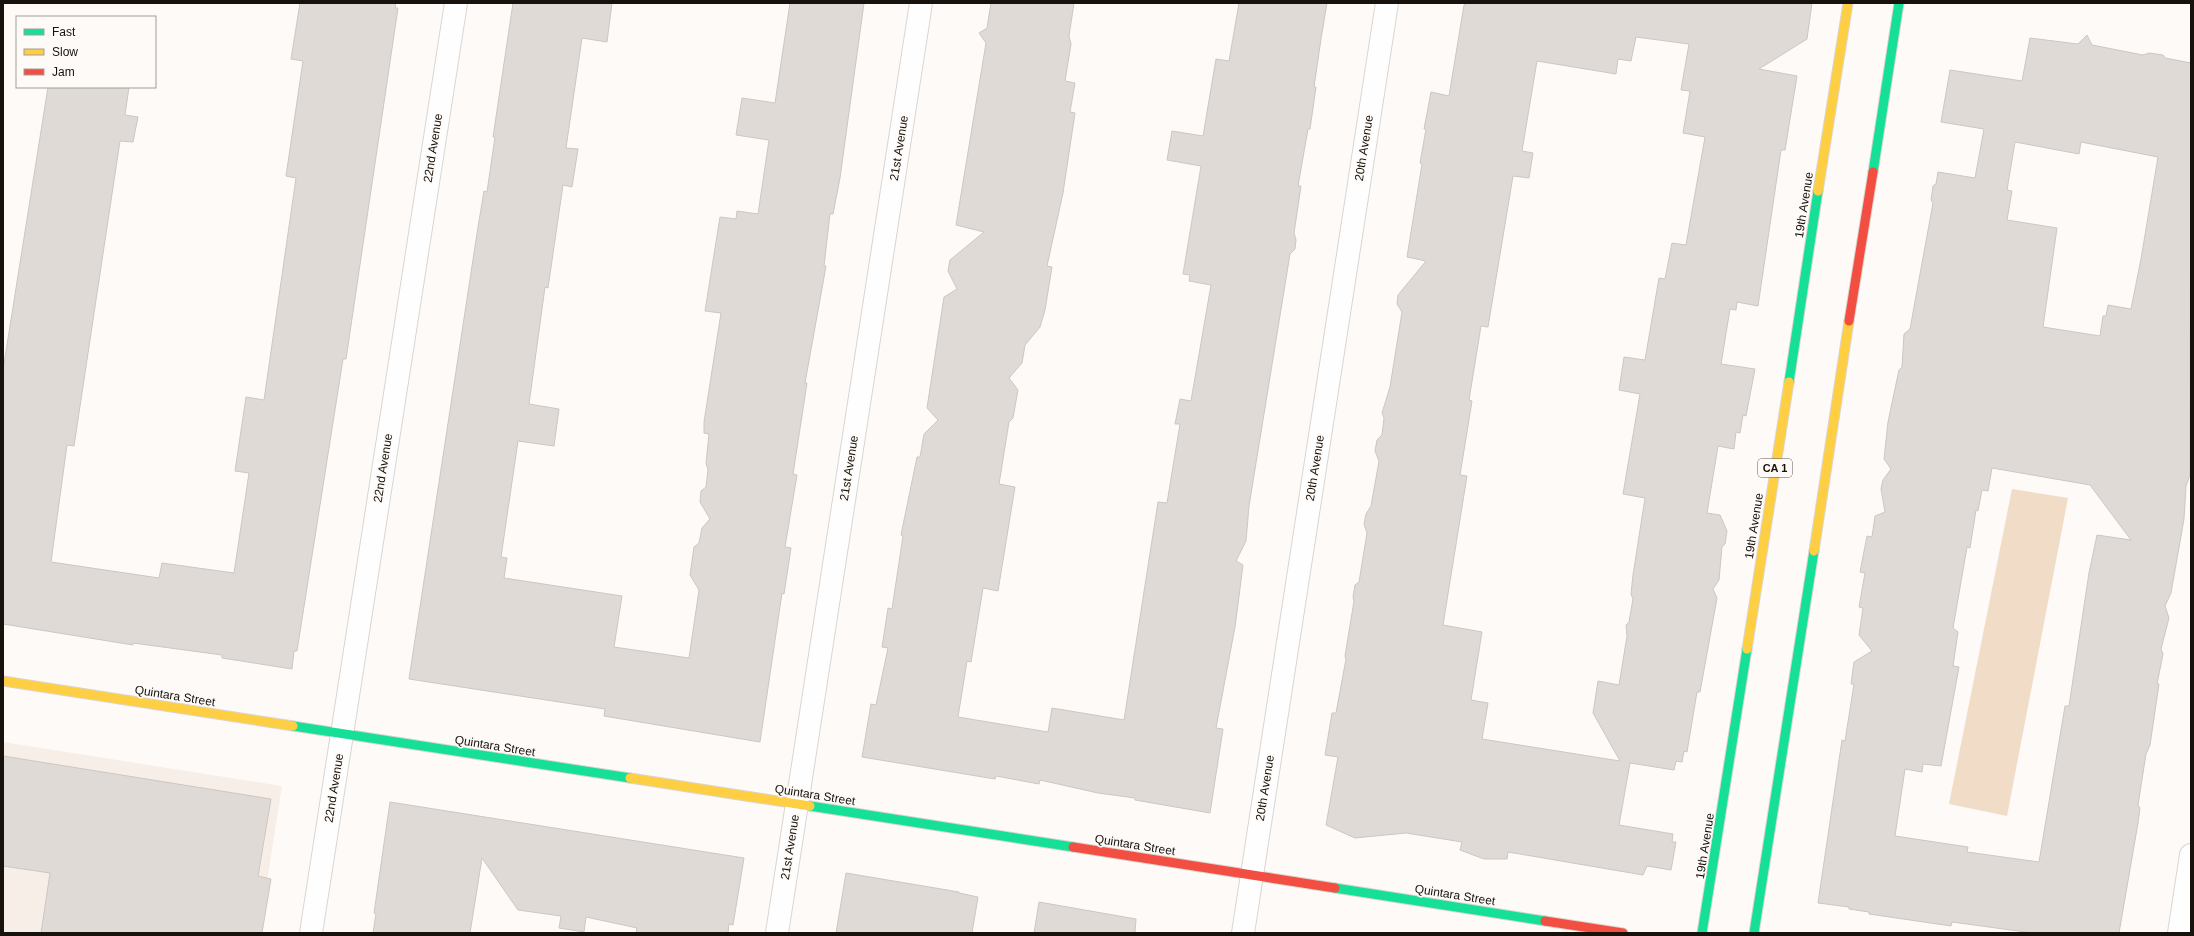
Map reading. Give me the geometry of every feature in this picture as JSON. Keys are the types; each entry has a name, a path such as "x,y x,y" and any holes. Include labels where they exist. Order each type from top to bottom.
{"main road":[{"name":"19th Avenue","path":"1702,933 1848,3"},
{"path":"1754,933 1899,3"},
{"name":"Quintara Street","path":"3,682 1623,933"}],"street":[{"name":"22nd Avenue","path":"311,933 456,3"},
{"name":"21st Avenue","path":"777,933 921,3"},
{"name":"20th Avenue","path":"1243,933 1387,3"},
{"path":"2179,933 2191,855"}],"shaded area":[{"path":"2012,489 2068,498 2007,816 1949,804"},
{"path":"3,742 282,786 259,933 3,933"}],"building":[{"path":"300,3 396,3 395,8 398,8 346,359 343,359 297,651 294,651 292,669 222,658 222,655 133,643 133,645 3,624 3,370 48,88 129,88 125,115 138,117 133,142 120,141 74,446 67,445 51,562 159,578 162,563 234,573 249,473 235,471 246,397 264,400 296,178 286,176 303,61 291,59"},
{"path":"513,3 612,3 607,42 582,38 566,148 578,149 572,187 563,185 548,288 545,287 529,404 559,409 554,446 518,441 501,557 507,558 504,578 622,596 614,647 689,658 699,590 690,575 694,547 699,543 702,528 710,519 700,502 701,491 706,487 708,470 706,463 709,434 704,433 704,422 721,313 705,311 720,217 736,219 737,211 758,214 769,140 736,135 742,98 775,103 790,3 864,3 840,178 833,214 830,214 824,266 826,266 805,383 807,383 793,474 797,475 785,547 791,548 784,594 782,593 760,742 604,716 605,709 409,679 478,227 484,191 487,192 495,137 493,137"},
{"path":"991,3 1074,3 1069,36 1071,44 1065,81 1075,83 1070,112 1075,113 1063,193 1047,266 1052,267 1045,310 1040,327 1025,345 1022,363 1009,378 1018,390 1013,418 1009,422 999,484 1015,487 998,591 983,588 971,662 967,661 958,717 1048,732 1052,708 1124,720 1158,502 1167,503 1180,424 1175,424 1180,399 1191,401 1211,285 1189,281 1190,275 1183,274 1201,166 1167,160 1172,131 1203,136 1216,59 1229,61 1239,3 1327,3 1314,87 1316,87 1310,129 1308,129 1298,186 1301,186 1294,233 1296,240 1295,249 1290,254 1249,506 1246,541 1236,561 1243,565 1235,627 1216,728 1223,729 1210,813 1135,800 1135,798 1098,793 1040,780 1039,784 996,776 995,779 862,757 871,704 876,705 888,648 882,647 888,608 892,609 903,536 901,535 917,457 920,457 924,434 938,420 927,408 944,297 957,289 948,271 950,260 984,232 956,225 986,43 979,33 987,28"},
{"path":"1466,3 1812,3 1807,39 1759,69 1797,76 1785,150 1781,150 1758,306 1737,302 1736,310 1730,309 1721,364 1755,369 1746,416 1743,415 1740,433 1736,432 1734,449 1718,446 1707,513 1720,515 1727,531 1725,544 1722,547 1719,580 1713,589 1717,598 1700,692 1697,692 1687,752 1684,751 1682,762 1676,761 1674,770 1630,763 1619,825 1673,834 1672,842 1676,842 1671,870 1647,866 1643,875 1508,852 1507,859 1484,859 1460,850 1462,842 1406,833 1355,838 1326,825 1338,757 1325,755 1332,713 1336,713 1346,659 1345,656 1354,601 1353,597 1355,585 1359,582 1367,533 1364,524 1366,514 1371,506 1379,461 1375,451 1377,440 1382,435 1384,418 1382,413 1390,387 1402,312 1397,304 1398,295 1426,261 1407,257 1422,164 1420,163 1426,129 1424,129 1431,92 1449,96 1464,5","holes":["1636,37 1689,44 1681,90 1690,91 1683,133 1705,137 1686,245 1672,243 1665,279 1659,278 1645,360 1624,357 1619,390 1640,394 1623,494 1645,498 1633,575 1631,594 1633,599 1629,622 1626,625 1627,636 1619,685 1598,681 1593,713 1620,761 1482,739 1488,703 1471,700 1482,632 1443,625 1467,476 1460,475 1472,401 1469,400 1481,326 1488,327 1513,176 1529,178 1533,153 1522,151 1537,61 1616,74 1618,59 1631,61"]},
{"path":"2087,35 2092,45 2143,55 2149,53 2163,55 2165,58 2191,63 2190,475 2186,486 2184,519 2171,593 2165,606 2169,618 2161,649 2163,654 2157,684 2159,684 2150,745 2146,754 2138,805 2140,808 2138,823 2119,933 2033,933 1952,922 1951,926 1869,914 1869,912 1849,909 1849,907 1818,903 1842,740 1845,741 1854,684 1851,684 1854,662 1872,651 1859,635 1863,608 1859,607 1865,573 1860,572 1867,536 1872,537 1875,516 1885,512 1881,489 1883,480 1891,469 1884,459 1888,422 1899,370 1902,367 1904,334 1910,329 1933,203 1931,200 1933,186 1936,184 1938,172 1975,178 1984,129 1941,122 1950,70 2022,81 2030,38 2078,44","holes":["2015,142 2079,154 2081,142 2158,157 2131,309 2108,305 2106,316 2103,316 2100,336 2043,327 2057,228 2007,220 2012,191 2007,190","1992,468 2090,485 2131,540 2097,535 2089,573 2069,706 2065,706 2039,862 1967,852 1968,847 1895,836 1905,769 1922,772 1923,764 1941,766 1959,667 1953,666 1958,632 1953,628 1967,547 1970,548 1976,510 1978,511 1982,490 1988,491"]},
{"path":"3,756 271,799 258,876 271,879 262,933 41,933 50,873 3,866"},
{"path":"390,802 744,858 733,925 729,924 728,933 636,933 637,928 586,917 584,932 559,928 561,916 518,910 482,858 470,933 373,933 376,914 374,913"},
{"path":"846,873 959,892 978,897 972,933 836,933"},
{"path":"1039,902 1136,919 1135,933 1034,933"}],"traffic: fast":[{"path":"1873,172 1899,3"},
{"path":"1789,382 1818,191"},
{"path":"1754,933 1814,551"},
{"path":"1702,933 1747,649"},
{"path":"293,726 630,778"},
{"path":"810,806 1073,847"},
{"path":"1335,888 1545,921"}],"traffic: slow":[{"path":"1818,191 1848,3"},
{"path":"1814,551 1849,321"},
{"path":"1747,649 1789,382"},
{"path":"3,681 293,726"},
{"path":"630,778 810,806"}],"traffic: jam":[{"path":"1849,321 1873,172"},
{"path":"1073,847 1335,888"},
{"path":"1545,921 1623,933"}]}
